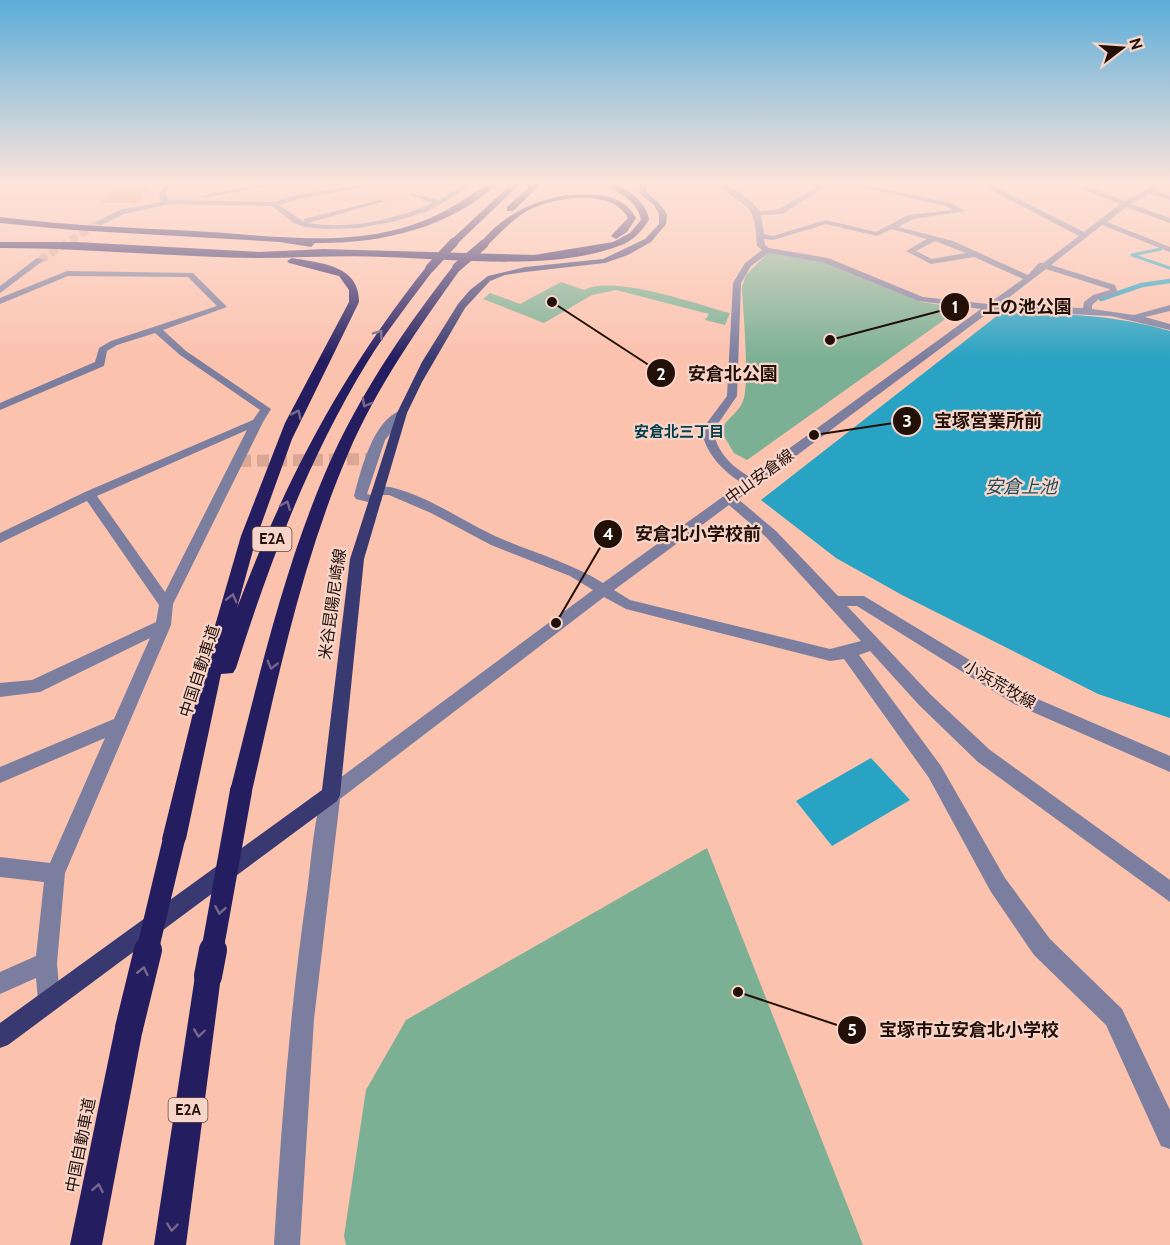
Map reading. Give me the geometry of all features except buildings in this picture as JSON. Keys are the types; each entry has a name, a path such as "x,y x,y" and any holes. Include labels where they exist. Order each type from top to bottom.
{"highway":[{"path":"64,242 76,245"},
{"path":"300,242 327,246 537,252 578,247 595,242"},
{"name":"中国自動車道","path":"86,1245 129,1028 174,839 226,664 300,470 363,357 397,308 454,242"},
{"path":"0,245 76,245 259,255 323,252 513,258 592,251 615,242"},
{"name":"E2A","path":"170,1245 207,975 241,791 273,661 304,553 335,469 363,408 392,357 422,312 457,267 480,244"},
{"path":"174,839 235,587 260,507 284,440 348,318 356,298 351,281 339,272 322,266 259,255"}],"main road":[{"name":"米谷昆陽尼崎線","path":"331,795 357,559 402,413 460,308 483,282 496,275 515,270 603,262 627,253 645,242"},
{"path":"0,1037 331,795"}],"street":[{"path":"761,242 761,246 767,250 825,260 925,300 986,307 1088,309 1137,316 1170,327"},
{"path":"926,242 910,251 931,262 975,254"},
{"path":"944,242 1026,277"},
{"name":"中山安倉線","path":"331,795 602,590 751,483 1073,242"},
{"path":"1151,242 1170,250"},
{"path":"751,483 727,468 708,438 707,431 732,396 737,283 748,265 767,250"},
{"path":"0,290 40,260"},
{"path":"1042,265 1112,287 1115,291 1096,297 1087,304 1088,309"},
{"path":"0,301 31,290 58,275 78,271 190,275 223,307 108,347 102,350 100,364 0,407"},
{"path":"1137,316 1170,308"},
{"path":"49,1000 46,963 55,873 163,625 166,604 257,422 266,409 183,353 156,329"},
{"path":"402,413 388,423 369,459 360,496 391,491 436,510 496,542 575,572 626,604 830,655 872,644"},
{"path":"0,538 89,495 257,422"},
{"path":"89,495 166,604"},
{"path":"729,498 771,534 872,644 984,756 1170,892"},
{"name":"小浜荒牧線","path":"835,602 859,600 1020,699 1170,764"},
{"path":"0,690 34,687 163,625"},
{"path":"848,652 935,772 998,885 1042,947 1114,1017 1170,1137"},
{"path":"0,775 120,724"},
{"path":"288,1245 294,1125 316,892 331,795"},
{"path":"0,867 55,873"},
{"path":"0,983 46,963"}],"green space":[{"path":"769,252 817,260 921,302 961,308 747,460 734,453 721,431 741,405 745,392 746,363 742,287 746,275"},
{"path":"561,282 584,290 597,286 634,288 730,313 725,325 705,320 709,314 616,290 592,295 544,323 483,299 490,293 520,304"},
{"path":"707,848 863,1245 346,1245 344,1236 366,1090 406,1020"}],"water":[{"name":"安倉上池","path":"1002,312 1108,318 1170,331 1170,718 1098,694 902,595 836,558 761,500"},
{"path":"871,758 910,800 832,846 796,801"}],"waterway":[{"path":"1161,249 1132,255 1170,268"},
{"path":"1101,299 1142,285 1170,281"}],"tunnel":[{"path":"40,260 68,242"},
{"path":"239,461 369,459"}],"place":[{"name":"安倉北公園","path":"552,302"},
{"name":"上の池公園","path":"830,340"},
{"name":"宝塚営業所前","path":"814,435"},
{"name":"安倉北小学校前","path":"556,623"},
{"name":"宝塚市立安倉北小学校","path":"738,992"}],"district":[{"name":"安倉北三丁目","path":"679,432"}]}
